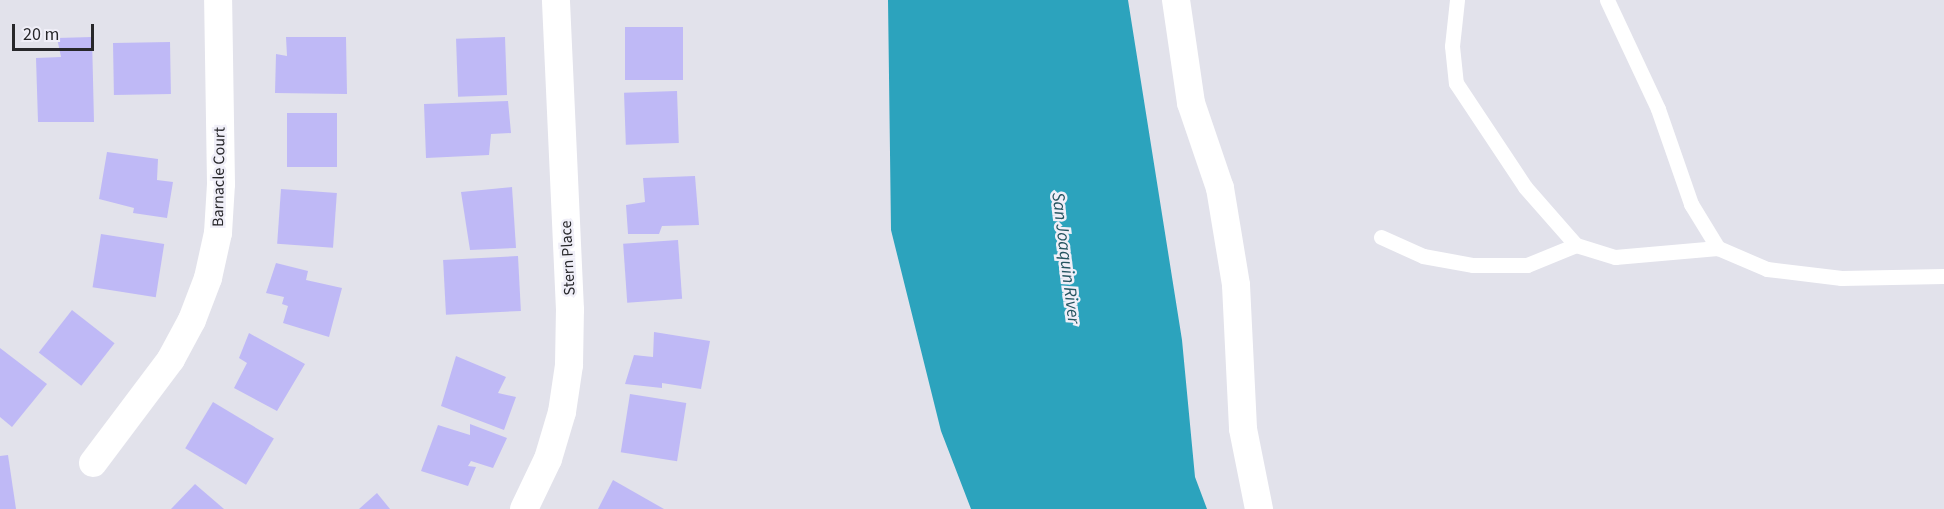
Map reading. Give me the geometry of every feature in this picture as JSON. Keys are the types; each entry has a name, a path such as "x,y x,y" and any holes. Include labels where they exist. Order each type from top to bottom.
{"street":[{"name":"Barnacle Court","path":"93,463 171,359 192,320 208,278 218,233 221,184 218,0"},
{"name":"Stern Place","path":"524,509 548,459 562,412 569,365 570,310 556,0"},
{"path":"1176,0 1191,103 1223,209 1236,285 1242,429 1259,509"}],"lane":[{"path":"1458,0 1452,46 1456,83 1525,188 1576,245 1615,257 1718,248 1778,270 1841,278 1944,276"},
{"path":"1607,0 1658,108 1691,204 1718,248"},
{"path":"1381,237 1423,256 1473,265 1527,265 1576,245"}],"water":[{"name":"San Joaquin River","path":"888,0 1128,0 1182,340 1195,477 1207,509 971,509 941,431 891,230"}],"building":[{"path":"625,27 683,27 683,80 625,80"},
{"path":"92,37 94,122 38,122 36,58 61,57 57,38"},
{"path":"286,37 346,37 347,94 275,93 276,54 287,56"},
{"path":"505,37 507,95 458,97 456,39"},
{"path":"170,42 171,94 114,95 113,43"},
{"path":"677,91 679,143 626,145 624,93"},
{"path":"508,101 511,133 491,134 489,155 426,158 424,104"},
{"path":"287,113 337,113 337,167 287,167"},
{"path":"107,152 158,159 157,180 173,182 167,218 133,213 134,208 99,199"},
{"path":"695,176 699,225 662,226 659,234 628,234 626,205 645,202 643,178"},
{"path":"512,187 516,248 470,250 461,192"},
{"path":"281,189 337,193 333,248 277,244"},
{"path":"101,234 164,244 156,297 93,287"},
{"path":"678,240 682,299 627,303 623,244"},
{"path":"518,256 521,311 446,315 443,260"},
{"path":"276,263 308,271 306,280 342,288 329,337 283,323 288,306 282,304 284,297 266,293"},
{"path":"72,310 115,343 81,386 39,353"},
{"path":"654,332 710,341 701,389 662,383 662,388 625,384 634,355 653,357"},
{"path":"249,333 305,364 277,411 234,388 247,363 239,358"},
{"path":"0,348 47,384 12,427 0,417"},
{"path":"456,356 506,377 498,393 516,397 504,430 441,406"},
{"path":"630,394 686,403 677,461 621,452"},
{"path":"213,402 274,439 246,485 185,448"},
{"path":"470,424 507,438 493,468 471,461 468,466 476,467 468,486 421,471 438,425 470,435"},
{"path":"8,455 16,509 0,509 0,456"},
{"path":"613,480 664,509 598,509"},
{"path":"195,484 224,509 171,509"},
{"path":"377,493 390,509 359,509"}]}
